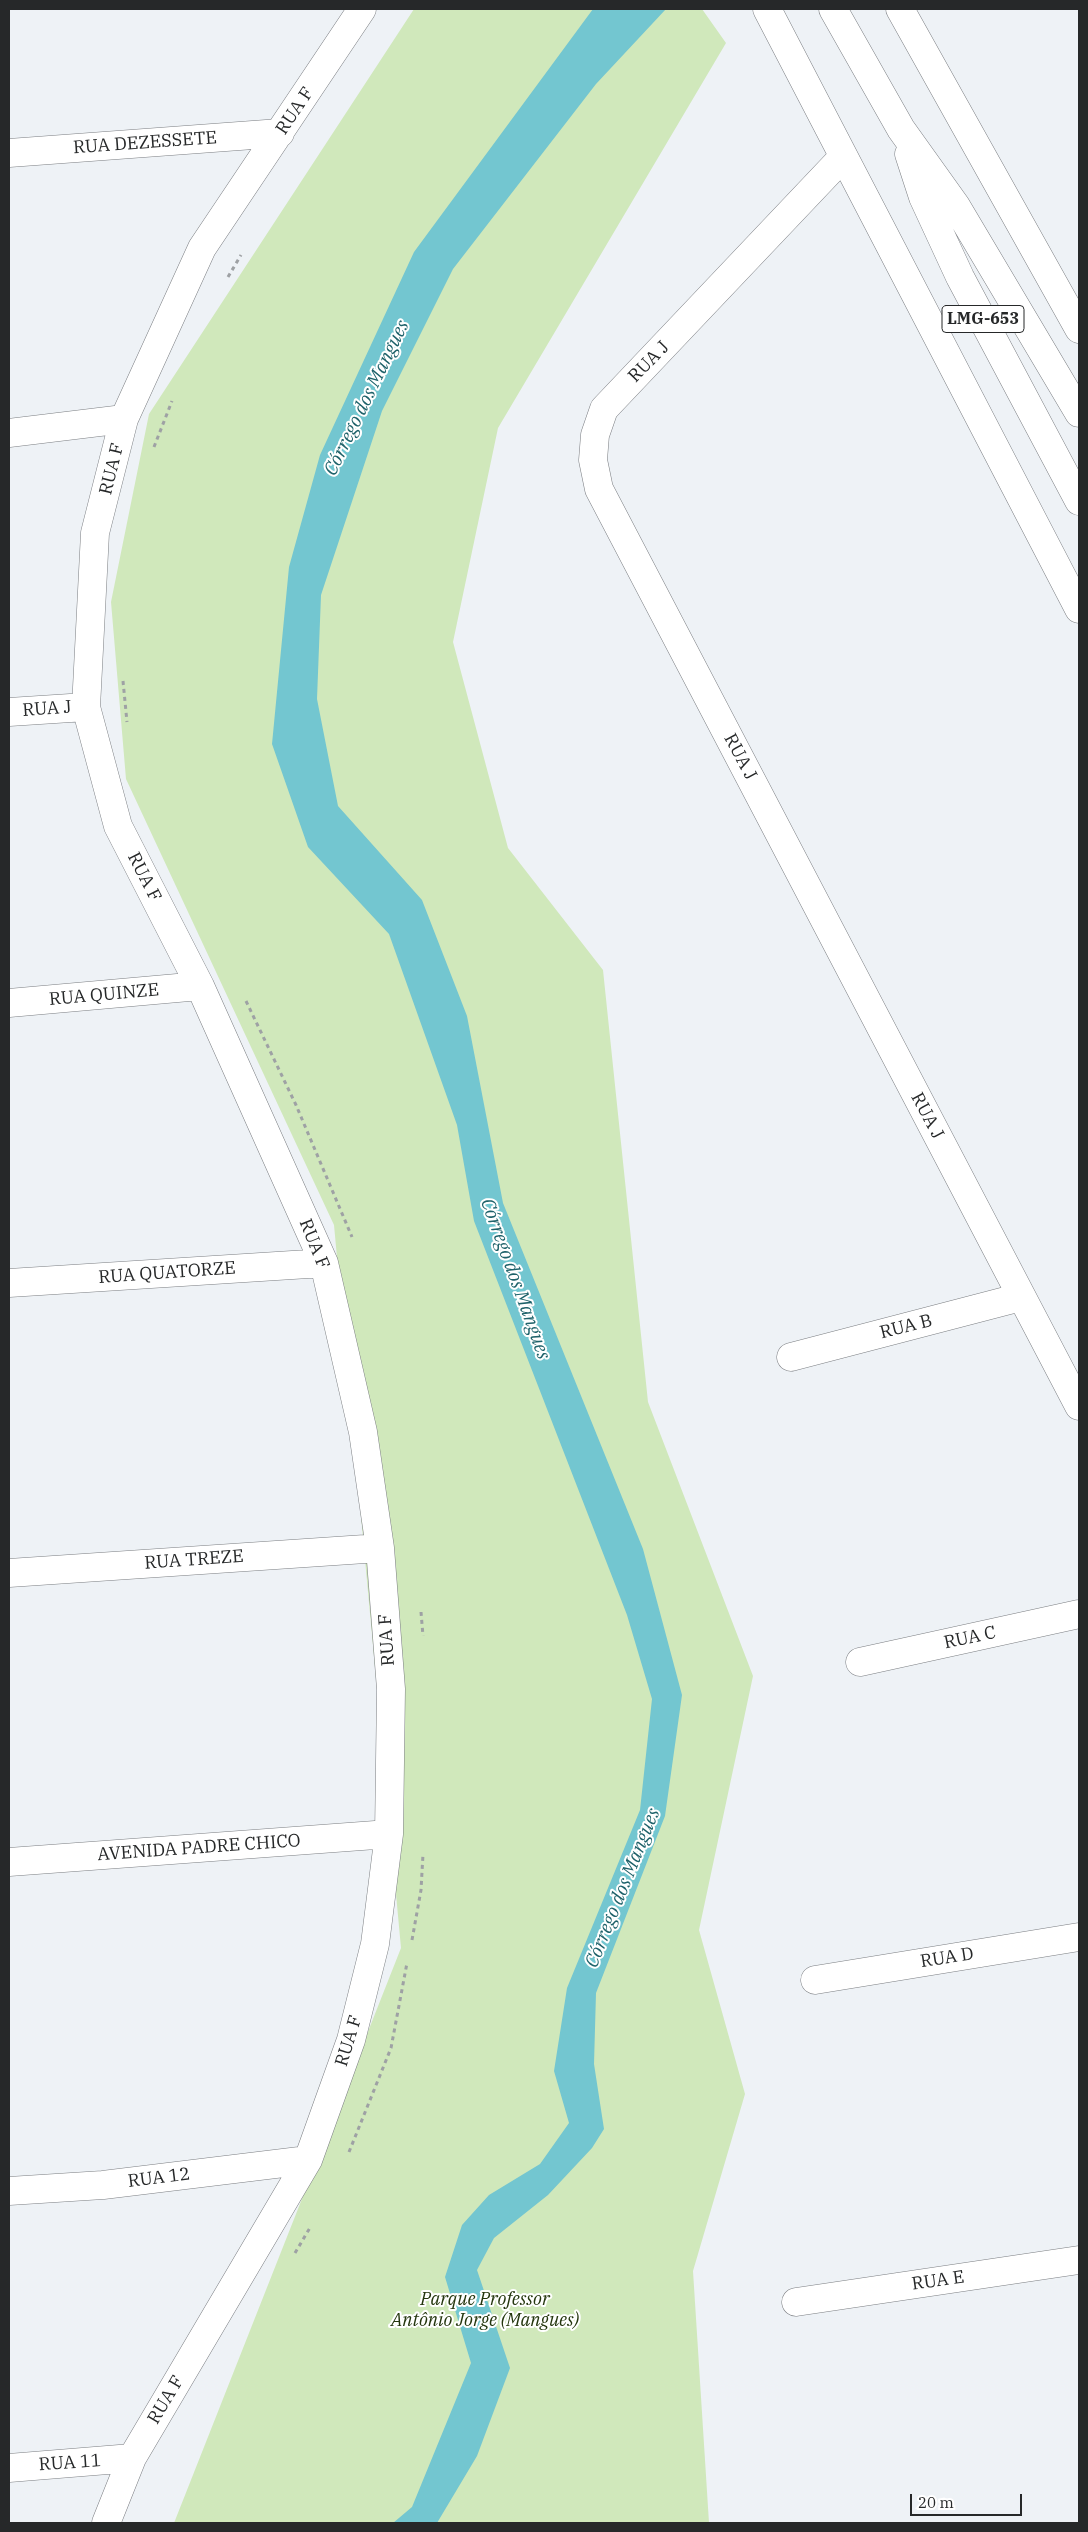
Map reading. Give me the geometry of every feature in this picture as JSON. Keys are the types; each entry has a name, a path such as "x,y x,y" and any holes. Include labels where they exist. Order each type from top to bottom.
{"main road":[{"name":"RUA F","path":"106,2523 132,2458 308,2160 351,2040 373,1954 389,1834 391,1689 380,1548 363,1432 324,1263 200,986 118,826 86,706 95,533 124,419 202,248 362,9"},
{"path":"767,9 1079,609"},
{"name":"LMG-653","path":"833,9 901,129 956,206 1079,413"},
{"path":"900,9 1079,329"},
{"name":"LMG-653","path":"901,129 923,197 960,277 1079,502"},
{"name":"RUA DEZESSETE","path":"9,153 280,132"},
{"name":"RUA J","path":"843,157 604,409 595,435 593,460 600,489 1079,1406"},
{"path":"9,433 124,419"},
{"name":"RUA J","path":"9,712 86,706"},
{"name":"RUA QUINZE","path":"9,1003 200,986"},
{"name":"RUA QUATORZE","path":"9,1283 324,1263"},
{"name":"RUA B","path":"791,1357 1021,1297"},
{"name":"RUA TREZE","path":"9,1573 380,1548"},
{"name":"RUA C","path":"860,1662 1079,1614"},
{"name":"AVENIDA PADRE CHICO","path":"9,1862 389,1834"},
{"name":"RUA D","path":"815,1980 1079,1937"},
{"name":"RUA 12","path":"9,2191 103,2185 308,2160"},
{"name":"RUA E","path":"796,2302 1079,2260"},
{"name":"RUA 11","path":"9,2468 132,2458"}],"green space":[{"name":"Parque Professor Antônio Jorge (Mangues)","path":"414,9 702,9 726,43 498,428 453,642 508,848 603,970 648,1402 753,1676 699,1930 745,2094 693,2271 709,2523 174,2523 401,1948 334,1225 126,779 111,602 149,414"}],"water":[{"name":"Córrego dos Mangues","path":"593,9 666,9 596,84 453,269 382,411 321,595 317,699 338,806 422,900 467,1016 503,1203 643,1549 682,1695 665,1816 596,1993 594,2064 604,2129 592,2148 548,2195 494,2238 477,2270 510,2368 477,2456 437,2523 393,2523 412,2507 471,2363 445,2277 462,2225 489,2195 540,2164 569,2123 554,2071 567,1988 640,1810 652,1699 627,1615 474,1221 457,1125 389,934 308,847 272,744 289,567 320,455 414,252"}]}
